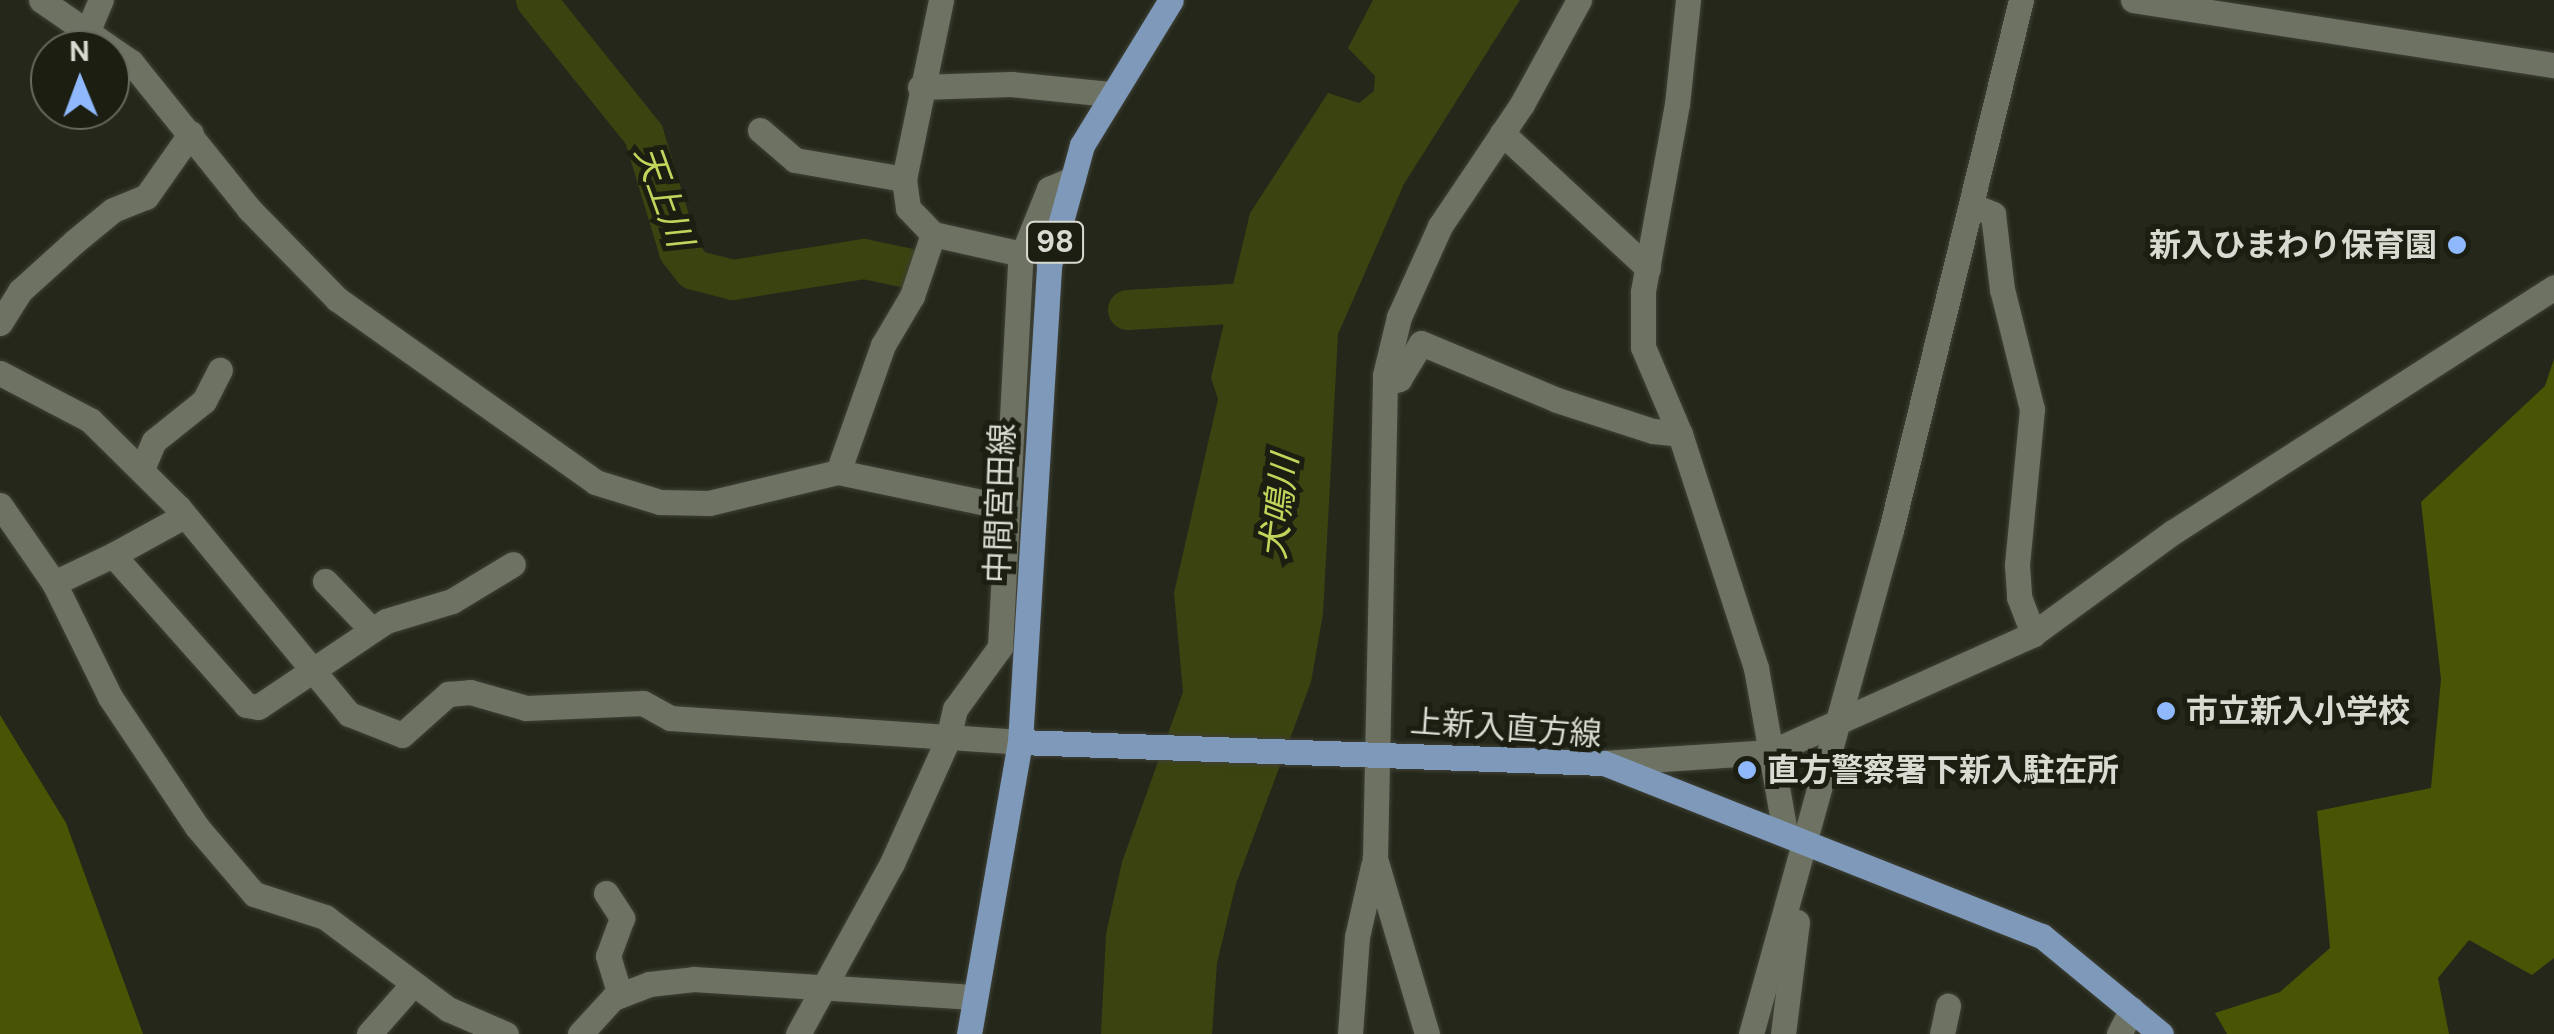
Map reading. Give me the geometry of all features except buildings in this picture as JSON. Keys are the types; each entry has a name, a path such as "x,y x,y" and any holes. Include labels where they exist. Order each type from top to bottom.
{"main road":[{"name":"中間宮田線","path":"969,1034 972,997 1020,742 1039,352 1049,265 1073,178 1109,94 1171,0"},
{"name":"上新入直方線","path":"1020,742 1604,763 2042,936 2161,1034"}],"street":[{"path":"41,0 88,30 101,0"},
{"path":"941,0 904,178 908,208 933,234 1022,254"},
{"path":"1427,1034 1375,858 1371,752 1385,383 1399,318 1440,226 1502,134 1580,0"},
{"path":"1688,0 1648,268 1643,347 1680,434 1756,668 1794,836"},
{"path":"1752,1034 1789,899 1794,836 1834,726 1891,530 2021,0"},
{"path":"2132,0 2554,64"},
{"path":"130,61 249,209 338,299 595,482 660,502 709,503 838,472 1006,507"},
{"path":"920,87 1012,84 1109,94"},
{"path":"760,130 795,160 904,178"},
{"path":"0,323 20,290 74,242 113,210 146,197 191,134"},
{"path":"1502,134 1648,268"},
{"path":"798,1034 824,990 948,739 954,709 1000,647 1022,254 1049,188 1073,178"},
{"path":"1971,205 1993,214 2002,289 2032,408 2018,565 2019,597 2033,634"},
{"path":"838,472 882,345 912,296 933,234"},
{"path":"1604,763 1772,752 2033,634 2174,532 2554,287"},
{"path":"1385,383 1399,379 1421,342 1557,400 1653,432 1680,434"},
{"path":"142,468 154,441 204,402 220,370"},
{"path":"0,373 90,420 142,468 349,714 402,735 448,694 470,692 526,708 644,702 670,718 1020,742"},
{"path":"0,504 54,583 110,697 225,862 254,894 325,917 412,984 506,1034"},
{"path":"54,583 184,516"},
{"path":"114,555 246,705 258,707 310,667 372,630 452,602 513,564"},
{"path":"325,581 372,630"},
{"path":"1350,1034 1357,937 1375,858"},
{"path":"606,893 622,918 608,956 620,995"},
{"path":"1783,1034 1797,920 1789,899"},
{"path":"580,1034 620,995 694,979 972,997"},
{"path":"369,1034 412,984"},
{"path":"1942,1034 1948,1006"},
{"path":"2119,1034 2132,1009"}],"shaded area":[{"path":"2554,359 2554,958 2532,975 2469,940 2438,978 2449,1034 2227,1034 2215,1013 2280,992 2330,948 2317,811 2431,788 2441,679 2421,502 2545,386"},
{"path":"0,715 66,823 143,1034 0,1034"}],"water":[{"name":"犬鳴川","path":"1373,0 1520,0 1404,184 1338,334 1323,614 1311,682 1236,884 1217,963 1212,1034 1101,1034 1106,934 1122,862 1183,692 1174,593 1218,399 1211,378 1250,213 1328,93 1359,103 1374,91 1375,76 1348,48"}],"waterway":[{"name":"天上川","path":"536,0 644,135 679,251 694,270 733,280 864,259 907,268"},
{"name":"天上川","path":"1128,310 1281,301"}],"place":[{"name":"新入ひまわり保育園","path":"2457,245"},
{"name":"市立新入小学校","path":"2166,711"},
{"name":"直方警察署下新入駐在所","path":"1747,770"}]}
